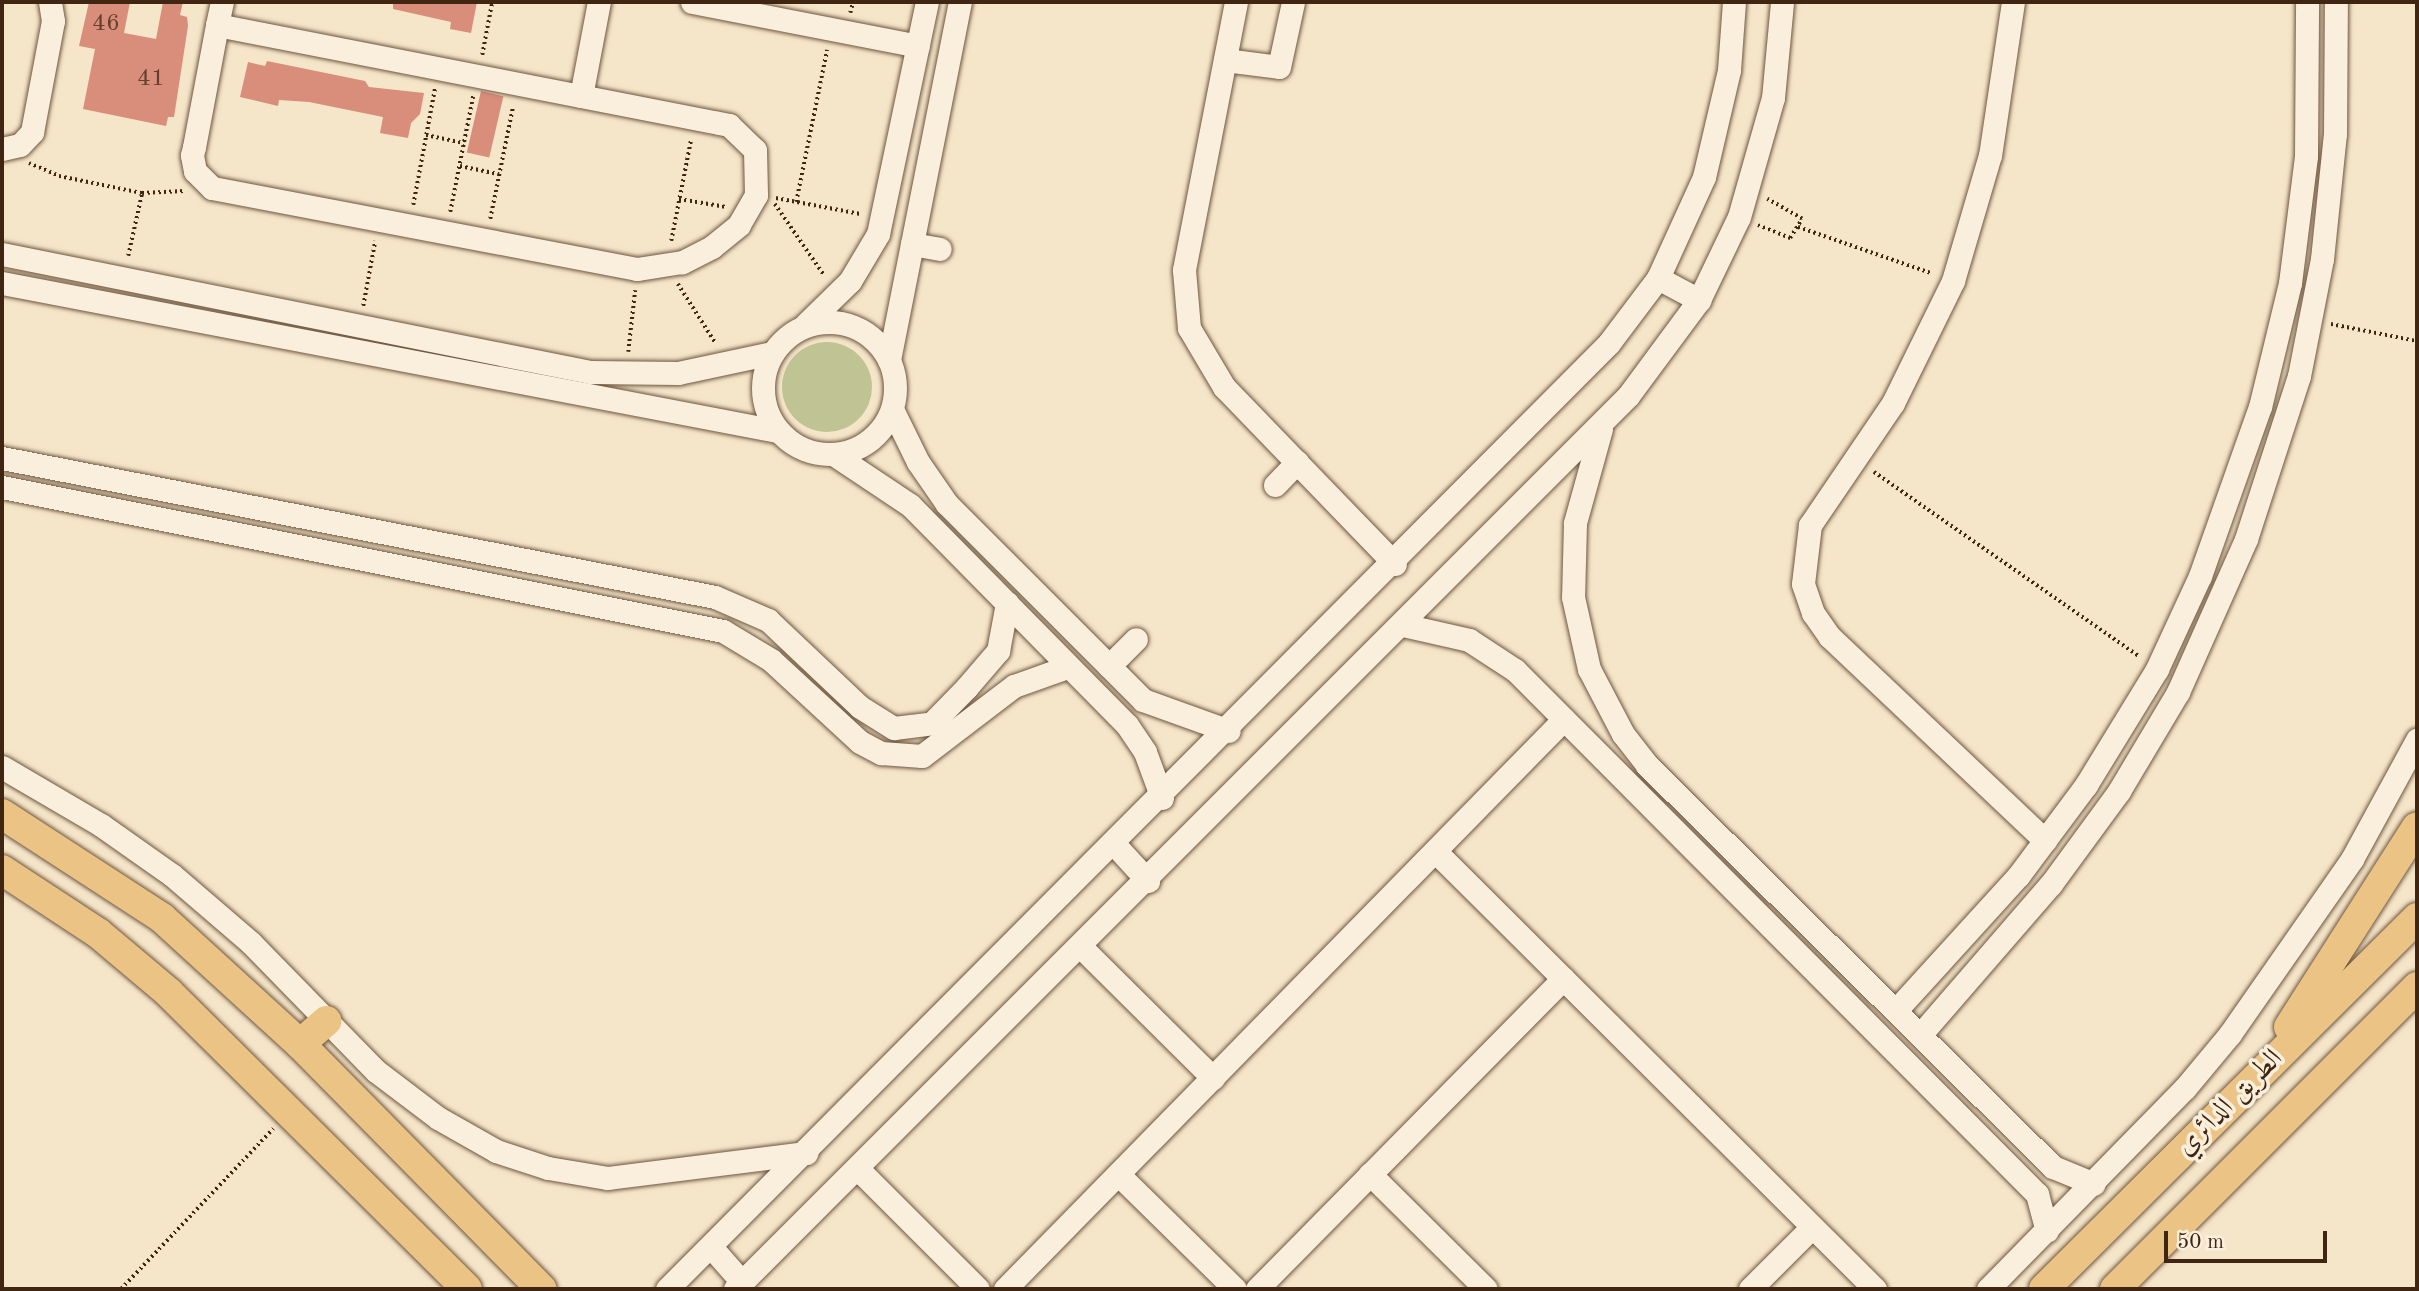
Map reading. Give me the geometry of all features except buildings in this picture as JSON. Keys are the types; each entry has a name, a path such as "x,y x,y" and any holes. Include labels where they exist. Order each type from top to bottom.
{"main road":[{"path":"2,814 162,918 300,1044 542,1289"},
{"path":"2258,1074 2417,827"},
{"path":"2,870 134,961 467,1289"},
{"name":"الطريق الدائري","path":"2044,1289 2417,918"},
{"name":"الطريق الدائري","path":"2115,1289 2417,987"},
{"path":"300,1044 326,1021"}],"street":[{"path":"7,148 27,139 35,124 53,21 50,2"},
{"path":"217,25 729,125 755,150 759,180 749,211 712,247 666,266 637,269 409,228 205,184 192,155 217,25 222,2"},
{"path":"581,96 599,2"},
{"path":"692,2 918,46"},
{"path":"2,254 359,325 625,374 729,365 772,354 805,326 862,266 883,218 927,2"},
{"path":"889,360 960,2"},
{"path":"1236,2 1188,249 1184,307 1207,366 1395,564"},
{"path":"1224,60 1279,67 1293,2"},
{"path":"667,1289 712,1248 1582,375 1658,278 1683,229 1719,124 1734,2"},
{"path":"712,1248 738,1286 859,1170 1602,426 1699,300 1739,217 1749,191 1773,98 1782,2"},
{"path":"2013,2 1990,155 1953,281 1913,367 1810,525 1803,574 1812,612 1830,637 2045,840"},
{"path":"1897,1009 2045,840 2093,774 2157,668 2218,528 2260,407 2290,282 2306,156 2307,2"},
{"path":"1920,1035 2051,884 2119,791 2183,681 2246,539 2284,431 2312,321 2335,134 2336,2"},
{"path":"903,121 935,127"},
{"path":"912,244 940,249"},
{"path":"1658,278 1699,300"},
{"path":"2,283 777,431 803,450 835,455 910,505 1137,738 1162,798"},
{"path":"184,319 190,290"},
{"path":"805,326 821,321 854,326 881,346 895,376 892,409 876,435 835,455"},
{"path":"772,354 762,393 777,431"},
{"path":"892,409 918,462 947,504 1143,700 1229,730"},
{"path":"1602,426 1583,487 1572,560 1579,633 1604,702 1647,765 1897,1009 2059,1172 2094,1184"},
{"path":"2,458 715,597 768,620 860,707 894,728 932,723 967,687 998,651 1006,603"},
{"path":"1275,485 1297,462"},
{"path":"2,487 723,631 771,660 860,742 881,753 930,752 1014,686 1067,667"},
{"path":"2218,528 2246,539"},
{"path":"1403,625 1442,631 1493,653 1564,719 2037,1194 2047,1231"},
{"path":"1109,666 1136,639"},
{"path":"1005,1289 1564,719"},
{"path":"1988,1289 2094,1184 2185,1088 2273,978 2352,859 2417,740"},
{"path":"2,767 101,825 172,875 251,943 376,1071 438,1118 496,1151 548,1168 608,1178 642,1176 806,1153"},
{"path":"1115,845 1148,881"},
{"path":"1435,851 1875,1289"},
{"path":"1082,947 1213,1078"},
{"path":"1257,1289 1563,979"},
{"path":"859,1170 978,1289"},
{"path":"2037,1194 2059,1172"},
{"path":"1118,1174 1235,1289"},
{"path":"1370,1174 1486,1289"},
{"path":"1750,1289 1812,1227"}],"path":[{"path":"445,234 492,2"},
{"path":"796,202 832,29"},
{"path":"409,228 439,68"},
{"path":"485,242 517,83"},
{"path":"696,117 666,266 729,365"},
{"path":"426,135 464,143"},
{"path":"7,148 47,173 142,193 174,193 205,184"},
{"path":"459,166 499,174"},
{"path":"1739,217 1790,238 1798,227 1801,213 1749,191"},
{"path":"123,278 142,193"},
{"path":"837,294 771,197 883,218"},
{"path":"680,199 749,211"},
{"path":"359,325 379,222"},
{"path":"1798,227 1953,281"},
{"path":"625,374 637,269"},
{"path":"2312,321 2417,341"},
{"path":"1855,459 2157,668"},
{"path":"121,1289 289,1112"}],"green space":[{"path":"827,342 844,346 859,355 868,370 872,387 868,404 859,419 844,428 827,432 810,428 795,419 786,404 782,387 786,370 795,355 810,346"}]}
